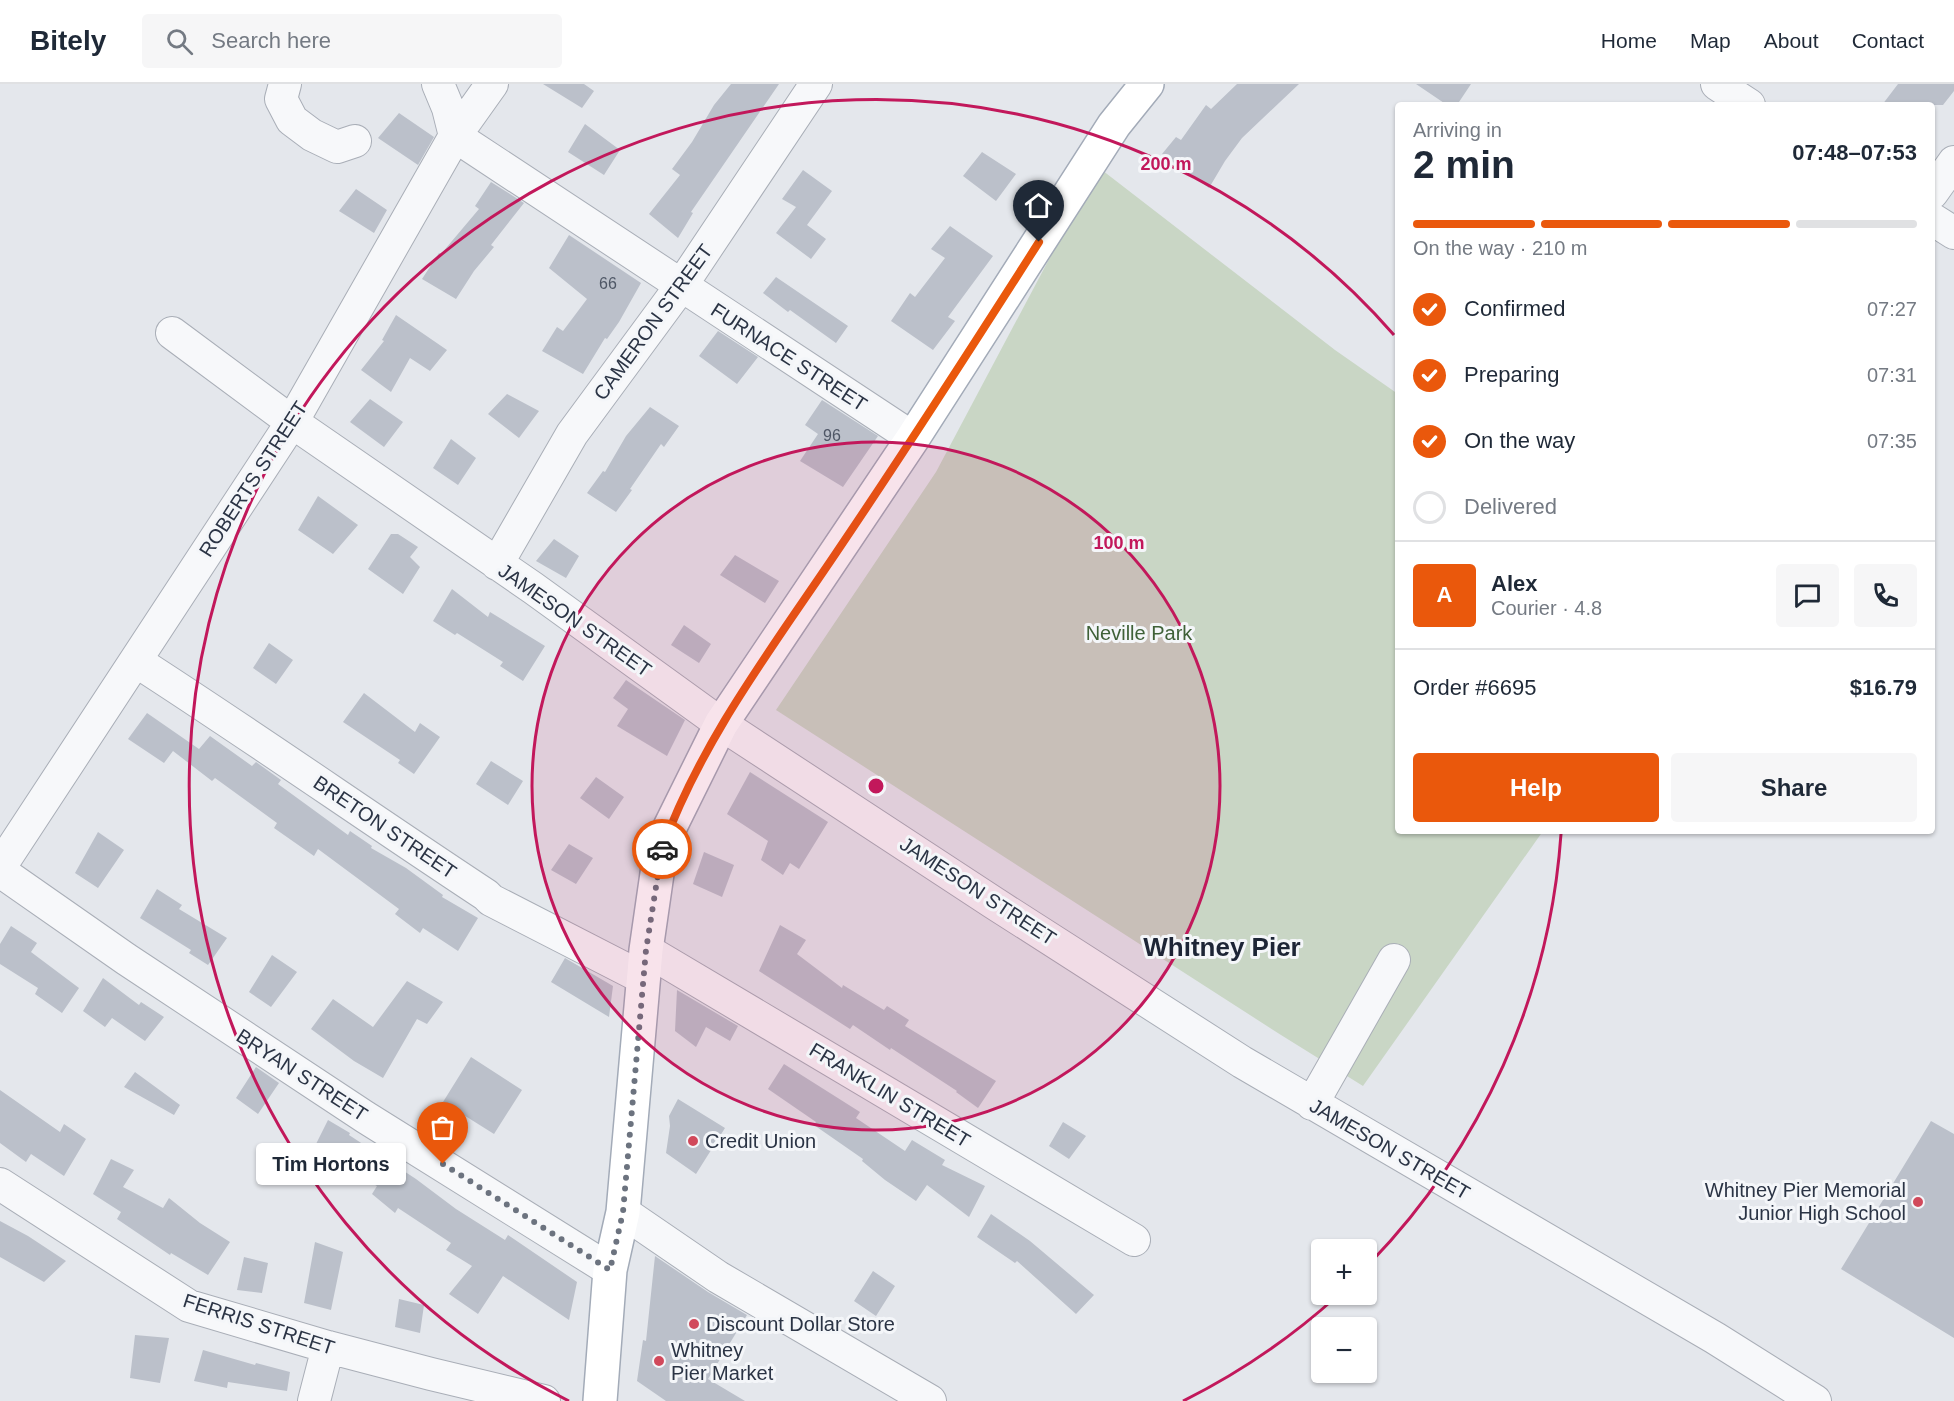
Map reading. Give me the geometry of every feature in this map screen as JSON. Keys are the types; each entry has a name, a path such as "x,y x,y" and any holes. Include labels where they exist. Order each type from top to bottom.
{"main road":[{"path":"600,1401 610,1270 623,1212 644,964 660,853 669,827 721,724 913,438 1114,125 1147,84"}],"street":[{"path":"285,84 281,99 292,120 312,135 337,147 356,141"},
{"path":"438,84 448,108 455,136"},
{"name":"ROBERTS STREET","path":"0,869 292,422 455,136 492,84"},
{"name":"CAMERON STREET","path":"497,564 572,434 681,286 816,84"},
{"path":"1717,84 1744,102"},
{"name":"FURNACE STREET","path":"455,136 913,438"},
{"path":"1935,189 1954,162"},
{"path":"1935,221 1954,233"},
{"name":"JAMESON STREET","path":"172,333 292,422 533,588 721,724 1222,1050 1715,1338 1815,1401"},
{"name":"BRETON STREET","path":"136,661 239,728 491,900 644,964"},
{"name":"BRYAN STREET","path":"0,869 126,959 365,1117 610,1270"},
{"path":"1312,1104 1395,960"},
{"name":"FRANKLIN STREET","path":"644,964 1134,1240"},
{"name":"FERRIS STREET","path":"0,1184 189,1306 328,1347 428,1388 544,1401"},
{"path":"623,1212 718,1277 930,1401"},
{"path":"314,1401 328,1347"}],"green space":[{"name":"Neville Park","path":"1098,167 1335,350 1395,392 1395,834 1541,834 1363,1086 776,710 936,472"}],"building":[{"path":"543,84 584,84 594,91 582,108"},
{"path":"731,84 779,84 691,212 693,213 678,238 649,214 680,175 672,169 692,142 714,105"},
{"path":"1237,84 1299,84 1242,138 1209,188 1162,154 1176,137 1181,140 1206,105 1211,109"},
{"path":"1416,84 1471,84 1459,102 1443,102"},
{"path":"1898,84 1954,84 1954,91 1943,105 1935,105 1935,102 1884,102"},
{"path":"399,113 434,137 418,165 378,138"},
{"path":"585,124 620,150 604,175 568,152"},
{"path":"982,152 1016,174 996,201 963,176"},
{"path":"803,170 832,191 807,225 826,239 811,259 776,233 796,207 782,199"},
{"path":"491,182 524,203 491,245 494,247 474,271 456,299 422,279 439,253 441,254 479,209 475,206"},
{"path":"356,189 387,210 374,233 339,211"},
{"path":"950,226 993,256 948,317 955,321 933,350 891,321 910,293 915,297 945,258 931,249"},
{"path":"569,235 641,283 619,322 607,339 605,338 583,374 542,351 557,327 563,331 587,299 549,268"},
{"path":"776,277 848,326 836,343 763,293"},
{"path":"396,315 447,350 430,371 410,358 391,392 361,370 384,341 382,340"},
{"path":"718,331 758,357 737,384 699,356"},
{"path":"507,394 539,411 519,438 488,414"},
{"path":"370,399 403,422 384,447 350,422"},
{"path":"822,400 878,436 843,487 800,461 818,434 805,425"},
{"path":"650,407 679,426 664,447 661,444 616,512 587,493 603,471 605,472 626,436"},
{"path":"451,439 476,458 458,485 433,468"},
{"path":"318,496 358,525 333,554 298,530"},
{"path":"391,534 398,534 418,547 410,557 420,567 403,594 368,569"},
{"path":"554,539 579,556 566,578 536,561"},
{"path":"735,555 779,581 765,603 720,575"},
{"path":"452,589 488,617 490,612 545,646 523,681 500,666 503,662 433,621"},
{"path":"684,625 711,644 699,663 671,645"},
{"path":"269,643 293,660 276,684 253,668"},
{"path":"626,680 685,720 667,756 617,726 628,709 613,698"},
{"path":"364,693 415,732 420,723 440,737 414,774 398,763 400,760 343,722"},
{"path":"147,713 199,749 210,736 252,766 256,762 281,780 278,784 348,835 350,831 372,846 371,848 406,868 443,895 442,897 478,918 458,951 423,928 420,933 395,914 399,909 318,849 314,856 274,828 277,823 215,778 212,781 173,751 164,763 128,739"},
{"path":"491,761 523,781 508,805 476,784"},
{"path":"750,772 828,822 799,869 790,863 783,875 761,860 768,841 727,814"},
{"path":"596,777 624,797 609,819 580,798"},
{"path":"98,832 124,850 98,888 75,873"},
{"path":"569,844 593,858 576,884 551,870"},
{"path":"704,852 734,865 722,897 693,884"},
{"path":"157,889 182,905 179,909 227,938 208,965 189,953 191,950 140,918"},
{"path":"780,925 806,940 797,954 842,988 843,985 884,1010 887,1006 909,1020 905,1026 996,1081 978,1108 957,1091 891,1048 890,1050 853,1025 850,1029 759,971"},
{"path":"11,926 37,943 31,952 79,988 62,1013 35,994 38,988 0,964 0,944"},
{"path":"272,955 297,972 271,1007 249,992"},
{"path":"565,958 613,986 609,1017 551,982"},
{"path":"103,978 139,1005 141,1002 164,1017 145,1041 112,1018 105,1027 83,1011"},
{"path":"407,981 443,1002 427,1024 417,1019 383,1078 354,1061 311,1029 333,999 373,1027"},
{"path":"677,990 738,1026 730,1041 706,1027 696,1047 675,1031"},
{"path":"471,1057 522,1090 494,1134 443,1102"},
{"path":"784,1064 860,1112 856,1118 905,1151 912,1140 945,1160 942,1165 985,1186 969,1217 927,1185 916,1201 885,1180 862,1161 863,1159 814,1125 816,1122 768,1089"},
{"path":"256,1067 279,1083 258,1114 236,1098"},
{"path":"135,1072 180,1105 174,1115 124,1087"},
{"path":"0,1090 60,1132 64,1124 86,1139 64,1176 31,1154 26,1162 0,1143"},
{"name":"Credit Union","path":"678,1099 725,1128 696,1174 666,1153 670,1126 669,1116"},
{"path":"328,1120 350,1133 349,1135 416,1179 456,1209 505,1240 508,1235 577,1282 569,1320 503,1276 478,1314 449,1294 472,1266 446,1250 451,1243 398,1208 395,1213 372,1194 377,1186 337,1165 314,1148"},
{"name":"Whitney Pier Memorial Junior High School","path":"1931,1121 1954,1134 1954,1338 1841,1269"},
{"path":"1063,1122 1086,1136 1069,1159 1049,1146"},
{"path":"111,1159 134,1170 123,1187 163,1208 169,1198 200,1223 230,1242 208,1275 171,1253 170,1255 117,1219 121,1212 93,1194"},
{"path":"991,1214 1030,1241 1094,1295 1076,1314 1017,1261 1015,1263 977,1237"},
{"path":"0,1221 66,1261 44,1282 0,1257"},
{"path":"315,1242 343,1252 331,1310 304,1303"},
{"name":"Discount Dollar Store","path":"655,1256 747,1315 708,1379 745,1401 666,1401 637,1381 643,1340 646,1341"},
{"path":"244,1257 268,1263 262,1293 237,1290"},
{"path":"873,1271 895,1286 876,1316 854,1301"},
{"path":"399,1299 424,1305 420,1333 395,1327"},
{"path":"135,1335 169,1338 160,1383 130,1378"},
{"path":"203,1350 290,1372 287,1391 228,1382 227,1388 194,1381"}],"way so far":[{"path":"443,1164 610,1270 623,1212 646,950 662,849"}],"place":[{"name":"Credit Union","path":"693,1141"},
{"name":"Tim Hortons","path":"443,1164"},
{"name":"Whitney Pier Memorial Junior High School","path":"1918,1202"},
{"name":"Discount Dollar Store","path":"694,1324"},
{"name":"Whitney Pier Market","path":"659,1361"}],"district":[{"name":"Whitney Pier","path":"1222,947"}],"route":[{"path":"662,849 669,827 721,724 913,438 1039,242"}]}
